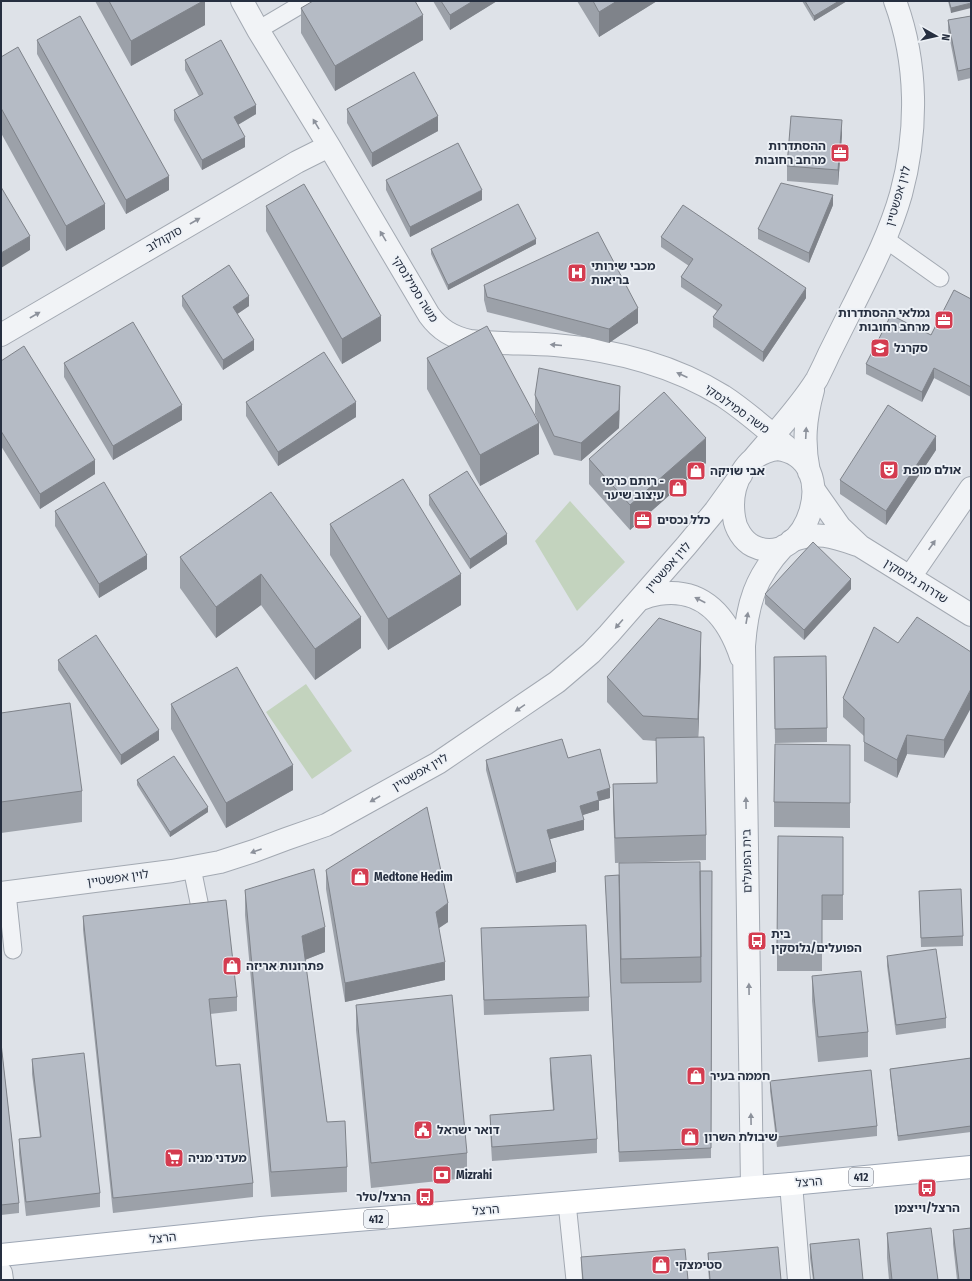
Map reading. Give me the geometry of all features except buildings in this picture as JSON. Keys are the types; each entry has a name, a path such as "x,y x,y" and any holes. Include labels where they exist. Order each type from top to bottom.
{"main road":[{"name":"הרצל","path":"1,1255 261,1228 752,1186 792,1184 971,1166"}],"street":[{"name":"משה סמילנסקי","path":"242,1 430,315 445,331 470,341 555,345 597,350 634,358 667,368 696,381 723,396 748,414 794,453"},
{"name":"לוין אפשטיין","path":"4,893 192,868 220,862 326,825 438,763 543,692 601,644 641,599 705,522 747,467 774,436 817,378 865,283 885,239 900,195 908,159 914,107 911,63 902,19 895,1"},
{"name":"סוקולוב","path":"1,335 292,165 329,146"},
{"name":"לוין אפשטיין","path":"812,481 806,456 805,432 808,410 817,378"},
{"path":"778,449 794,453 800,458 812,481 812,505 808,520 804,528 787,544 768,550 752,545 746,541 734,518 733,499 735,489 747,467 762,452 778,449"},
{"name":"שדרות גלוסקין","path":"812,481 840,527 860,546 971,615"},
{"path":"910,577 971,488"},
{"name":"שדרות גלוסקין","path":"787,544 804,536 822,536 837,538 860,546"},
{"name":"בית הפועלים","path":"752,1186 744,666 745,628 752,596 764,570 772,558 787,544"},
{"path":"641,599 659,594 678,594 694,597 707,604 719,614 728,626 736,642 744,666"},
{"path":"792,1184 799,1280"},
{"path":"1,1273 2,1280"}],"lane":[{"path":"258,30 307,1"},
{"path":"885,239 940,278"},
{"path":"192,868 202,917"},
{"path":"4,893 14,950"},
{"path":"567,1203 576,1280"}],"green space":[{"path":"570,501 625,562 577,611 535,541"},
{"path":"306,684 352,751 312,779 266,712"}],"place":[{"name":"ההסתדרות מרחב רחובות","path":"840,153"},
{"name":"מכבי שירותי בריאות","path":"577,273"},
{"name":"גמלאי ההסתדרות מרחב רחובות","path":"944,320"},
{"name":"סקרנל","path":"880,348"},
{"name":"אולם מופת","path":"889,470"},
{"name":"אבי שויקה","path":"696,471"},
{"name":"רותם כרמי - עיצוב שיער","path":"678,488"},
{"name":"כלל נכסים","path":"643,520"},
{"name":"Medtone Hedim","path":"360,877"},
{"name":"בית הפועלים/גלוסקין","path":"757,941"},
{"name":"פתרונות אריזה","path":"232,966"},
{"name":"חממה בעיר","path":"696,1076"},
{"name":"דואר ישראל","path":"423,1130"},
{"name":"שיבולת השרון","path":"690,1137"},
{"name":"מעדני מניה","path":"174,1158"},
{"name":"Mizrahi","path":"442,1175"},
{"name":"הרצל/וייצמן","path":"927,1188"},
{"name":"הרצל/טלר","path":"425,1197"},
{"name":"סטימצקי","path":"661,1265"}]}
